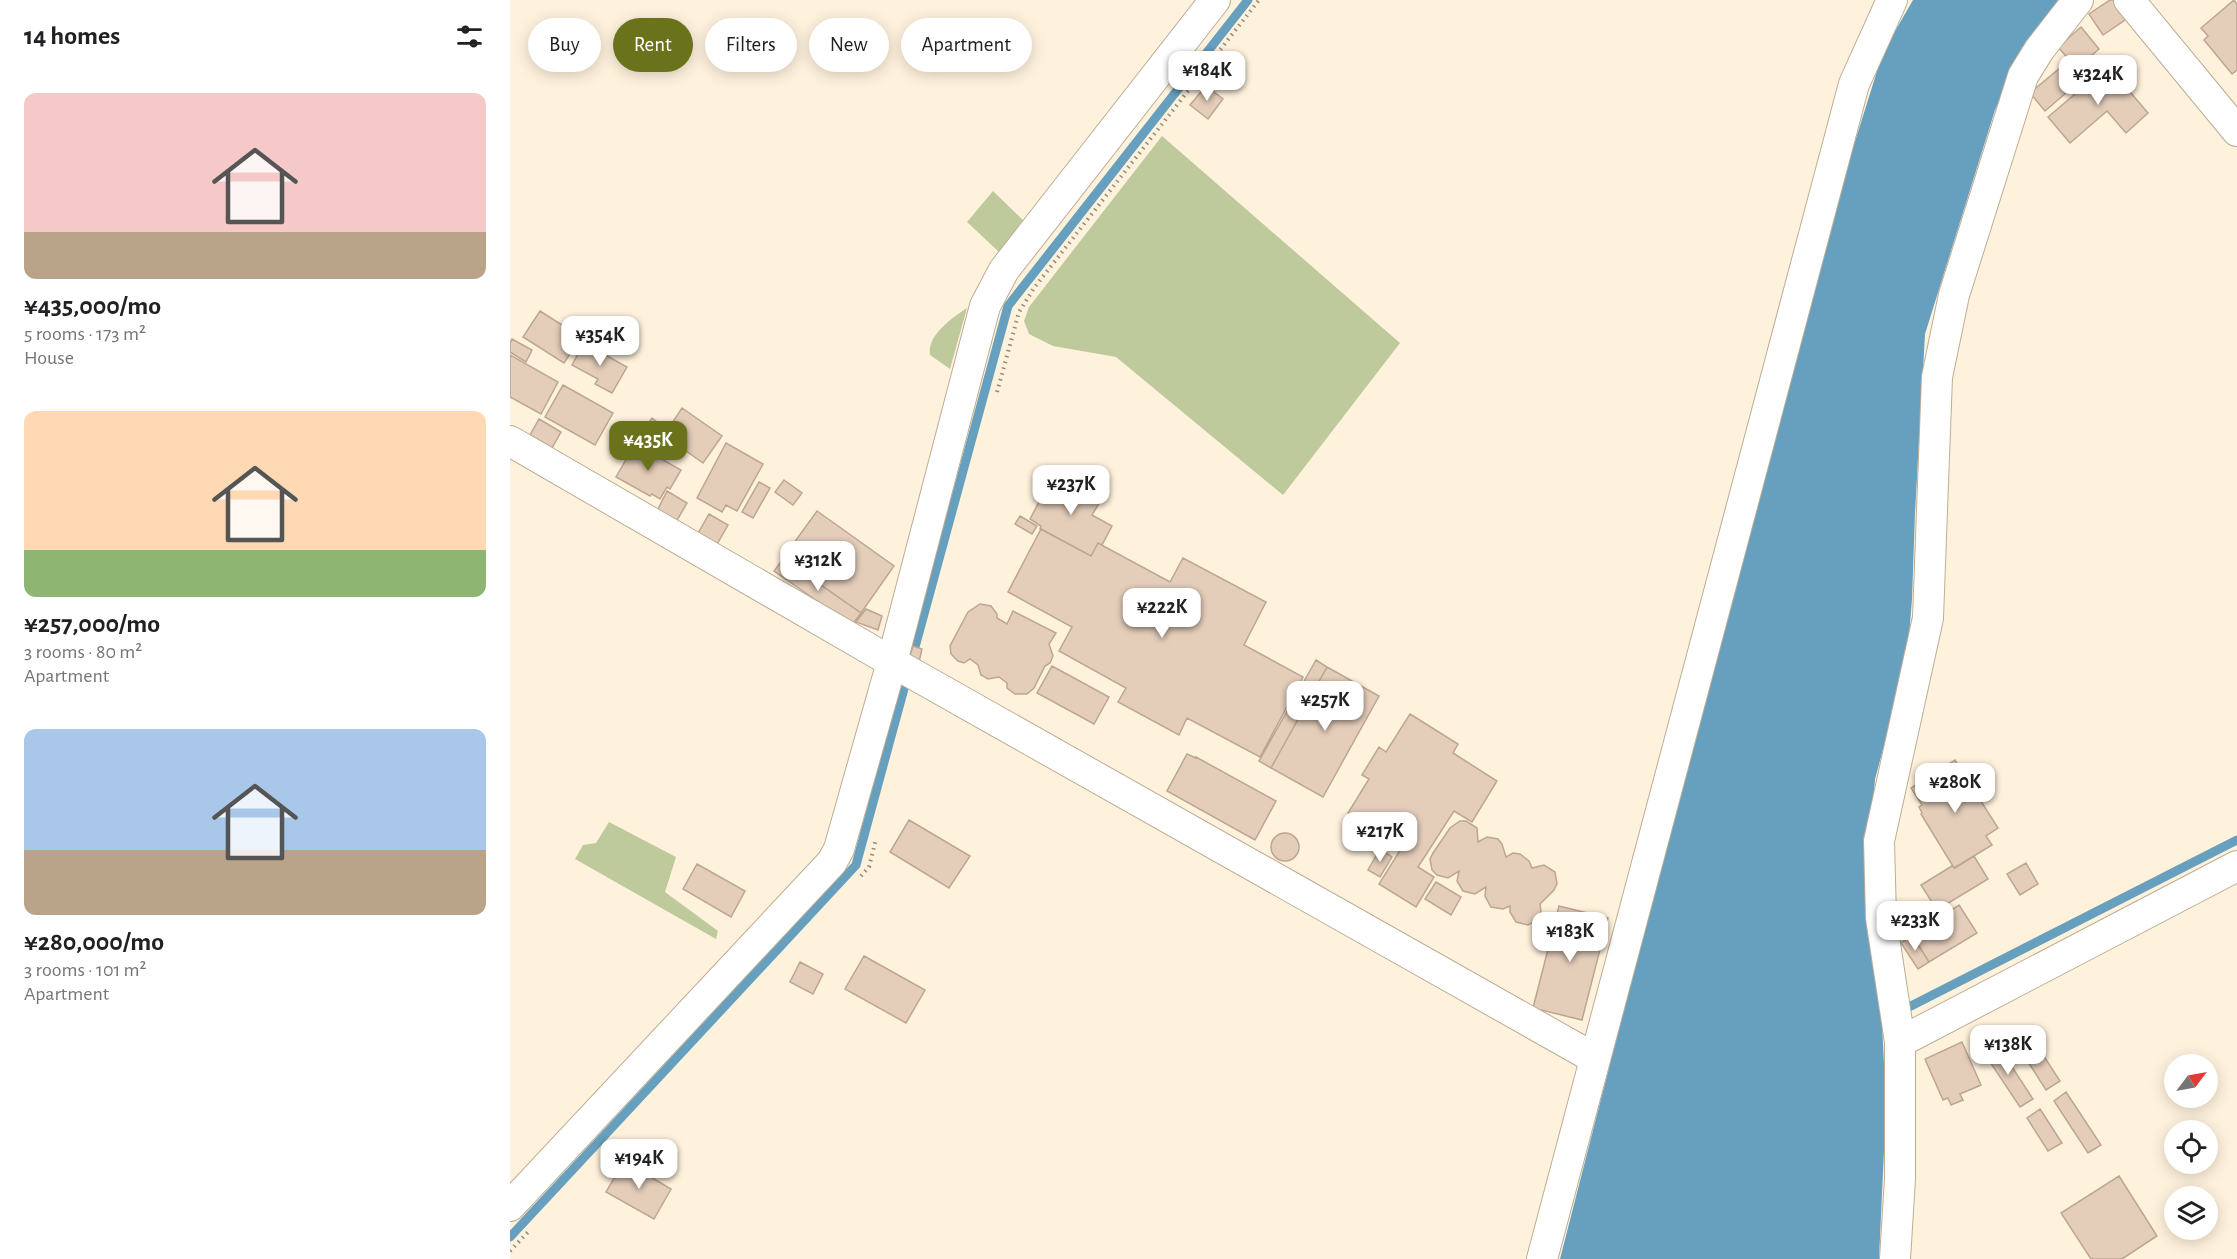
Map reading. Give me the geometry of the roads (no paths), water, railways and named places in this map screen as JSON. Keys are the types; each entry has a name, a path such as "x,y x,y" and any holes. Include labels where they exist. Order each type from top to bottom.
{"street":[{"path":"510,1206 832,862 839,849 904,668 985,306 1004,270 1215,0"},
{"path":"1542,1259 1854,84 1892,0"},
{"path":"1895,1259 1900,1179 1900,1042 1881,918 1879,841 1928,618 1937,377 1954,295 2023,76 2039,50 2078,0"},
{"path":"2129,0 2237,131"},
{"path":"510,441 904,668 1594,1058"},
{"path":"1900,1042 2237,866"}],"water":[{"path":"1913,0 2065,0 2021,55 1995,110 1925,334 1907,661 1875,779 1868,866 1882,1022 1886,1107 1879,1259 1560,1259 1787,374 1833,212 1883,52"}],"waterway":[{"path":"912,658 1008,306 1248,0"},
{"path":"510,1237 856,865 908,674"},
{"path":"1907,1008 2237,840"}]}
